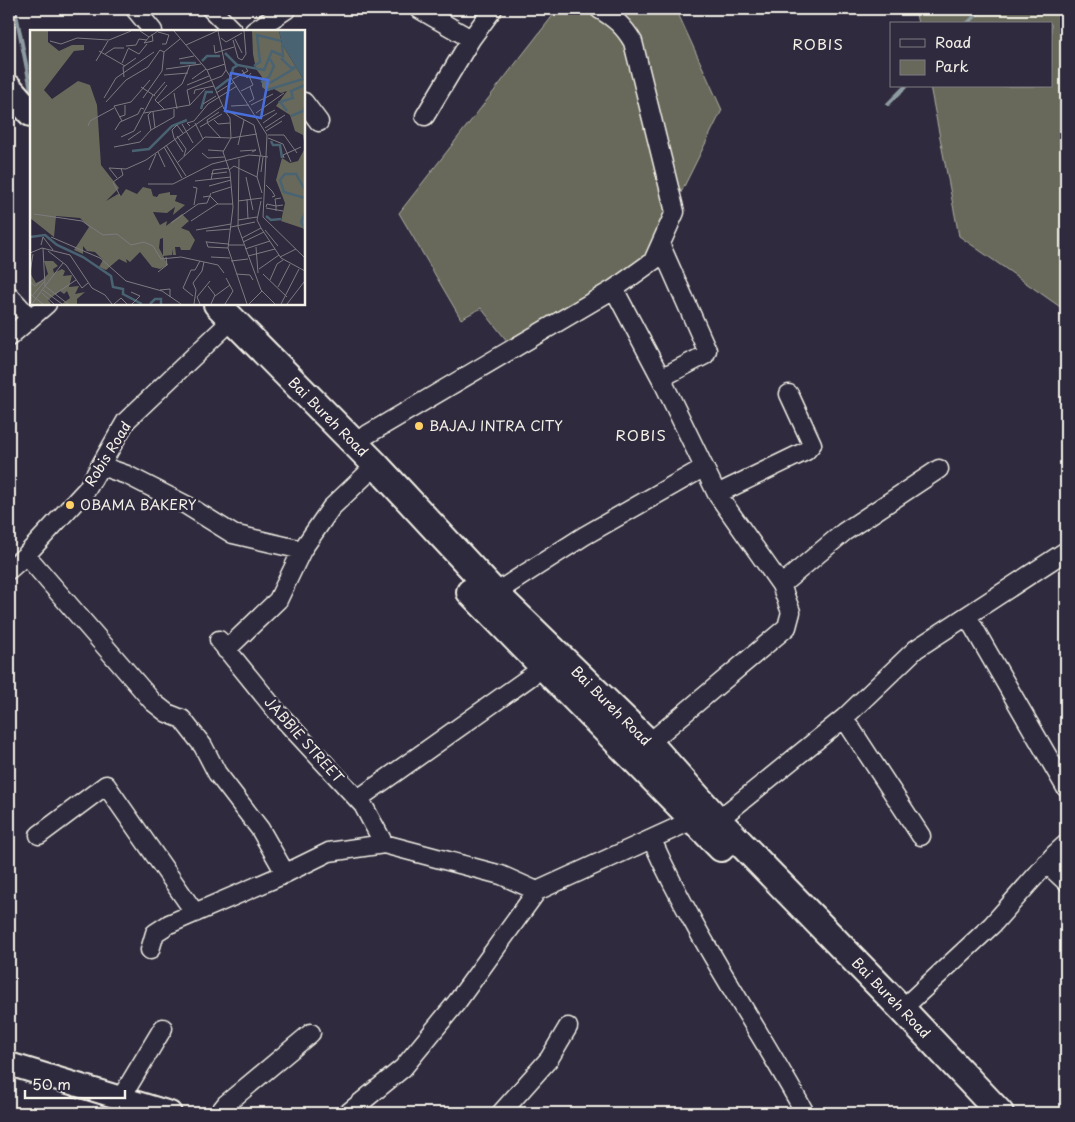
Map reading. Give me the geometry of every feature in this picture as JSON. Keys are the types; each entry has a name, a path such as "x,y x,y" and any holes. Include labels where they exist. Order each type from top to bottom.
{"highway":[{"path":"9,88 30,111"},
{"path":"9,103 30,126"},
{"name":"Bai Bureh Road","path":"201,305 224,317 353,443 370,470 476,598 649,743 705,820 902,1008 1000,1113"},
{"name":"Bai Bureh Road","path":"224,317 370,470 495,592 552,661 705,820 981,1113"}],"main road":[{"path":"9,1064 170,1113"}],"street":[{"path":"135,9 151,30"},
{"path":"211,9 232,30"},
{"path":"256,30 287,9"},
{"path":"419,9 472,39"},
{"path":"425,116 472,39 493,9"},
{"path":"353,443 614,289 653,261 675,212 633,42 615,18 599,9"},
{"path":"305,103 319,122"},
{"path":"661,246 707,350 705,354 661,378"},
{"path":"614,289 661,378 717,494 781,585 791,612 787,627 649,743"},
{"path":"9,295 30,318"},
{"path":"9,337 46,305"},
{"name":"Robis Road","path":"9,570 26,555 86,489 126,421 224,317"},
{"path":"717,494 806,451 812,444 789,394"},
{"path":"101,466 126,475 180,502 233,534 302,550 331,508 370,470"},
{"path":"495,592 584,536 703,468"},
{"path":"781,585 844,532 939,469"},
{"name":"JABBIE STREET","path":"302,550 278,600 223,645 278,713 358,799 384,844"},
{"path":"348,1113 403,1068 457,1002 536,891 652,840 705,820 844,718 916,649 1066,551"},
{"path":"26,555 153,702 168,713 182,719 203,746 217,773 260,829 285,873"},
{"path":"967,616 1066,788"},
{"path":"358,799 552,661"},
{"path":"844,718 921,836"},
{"path":"39,835 106,785 195,913"},
{"path":"652,840 668,873 740,1003 805,1113"},
{"path":"150,950 155,934 169,924 330,852 384,844 501,875 536,891"},
{"path":"902,1008 992,925 1046,863 1066,844"},
{"path":"1046,863 1066,882"},
{"path":"501,1113 549,1060 568,1027"},
{"path":"121,1098 163,1028"},
{"path":"220,1113 226,1104 311,1034"}],"green space":[{"path":"558,9 614,9 627,14 634,9 676,9 722,110 648,259 511,346 481,308 461,319 399,213"},
{"path":"915,9 1066,9 1066,311 959,236 930,88 1052,88 1052,22 918,22"}],"waterway":[{"path":"15,9 30,84"},
{"path":"969,22 982,9"},
{"path":"888,104 904,88"}],"place":[{"name":"BAJAJ INTRA CITY","path":"419,426"},
{"name":"OBAMA BAKERY","path":"70,505"}],"district":[{"name":"ROBIS","path":"818,45"},
{"name":"ROBIS","path":"641,436"}]}
